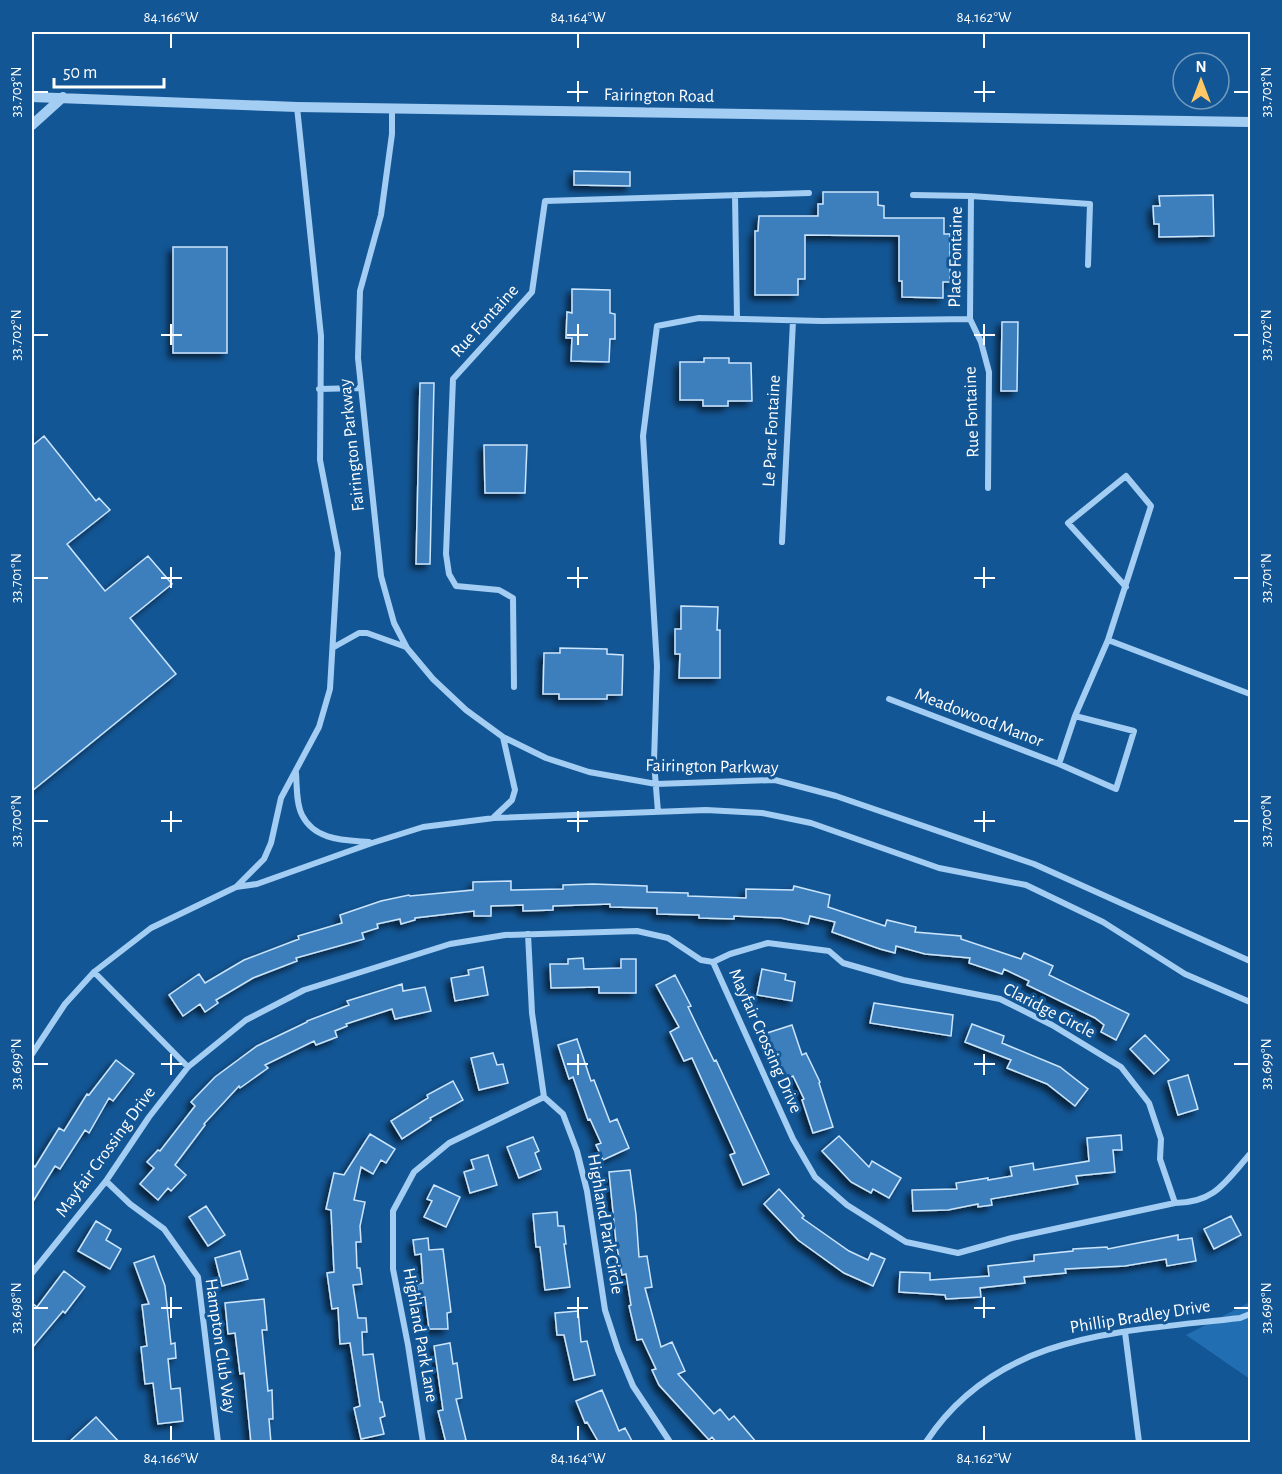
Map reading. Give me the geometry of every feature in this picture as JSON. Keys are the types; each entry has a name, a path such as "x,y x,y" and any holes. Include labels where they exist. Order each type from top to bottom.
{"street":[{"name":"Fairington Road","path":"32,97 392,109 1251,122"},
{"path":"32,125 63,97"},
{"name":"Fairington Parkway","path":"236,887 264,859 271,843 281,798 319,727 330,689 334,647 338,553 321,460 321,336 297,107"},
{"name":"Fairington Parkway","path":"392,109 392,134 381,215 360,291 358,358 381,576 394,623 407,648 441,687 466,710 503,737 546,758 589,772 656,784 775,780 836,796 1034,864 1251,961"},
{"path":"737,319 735,195 809,193"},
{"name":"Rue Fontaine","path":"514,687 513,598 499,590 456,586 449,574 446,554 453,378 532,292 545,201 735,195"},
{"path":"913,195 971,196"},
{"name":"Place Fontaine","path":"970,319 971,196 1090,204 1088,265"},
{"path":"658,812 654,762 657,666 643,436 657,326 699,318 793,321 970,319"},
{"name":"Rue Fontaine","path":"970,319 981,342 989,372 988,488"},
{"name":"Le Parc Fontaine","path":"782,542 793,321"},
{"path":"320,389 361,388"},
{"name":"Meadowood Manor","path":"1059,764 1075,716 1108,640 1126,587 1151,506 1126,476 1068,523 1126,587"},
{"path":"334,647 359,633 368,633 407,648"},
{"path":"1108,640 1251,694"},
{"name":"Meadowood Manor","path":"889,699 1059,764 1116,789 1134,731 1075,716"},
{"path":"494,818 512,800 515,790 503,737"},
{"path":"296,772 302,815 313,828 329,838 372,843"},
{"path":"32,1053 65,1004 94,972 151,928 236,887 257,884 372,843 423,827 494,818 706,810 762,813 812,823 939,868 1026,885 1103,922 1185,974 1251,1002"},
{"name":"Mayfair Crossing Drive","path":"32,1274 106,1181 149,1117 188,1067 246,1020 304,990 450,944 505,934 637,931 668,938 701,960 713,962 793,1139 815,1177 847,1205 906,1242 958,1253 1012,1238 1175,1203 1190,1203 1215,1194 1251,1154"},
{"path":"528,934 532,1013 543,1097"},
{"name":"Claridge Circle","path":"713,962 729,954 768,943 829,951 843,963 903,980 1000,999 1052,1026 1121,1067 1149,1103 1161,1139 1160,1159 1175,1203"},
{"path":"94,972 188,1067"},
{"name":"Highland Park Lane","path":"423,1443 408,1345 393,1269 393,1211 414,1172 449,1143 543,1097"},
{"name":"Highland Park Circle","path":"543,1097 563,1114 577,1150 587,1191 605,1310 618,1350 633,1386 670,1443"},
{"name":"Hampton Club Way","path":"106,1181 130,1204 164,1229 198,1277 218,1443"},
{"name":"Phillip Bradley Drive","path":"926,1443 938,1424 962,1399 998,1371 1028,1356 1075,1340 1240,1318 1251,1314"},
{"path":"1125,1332 1139,1443"}],"shaded area":[{"path":"1250,1302 1250,1379 1186,1335"}],"building":[{"path":"574,171 630,172 630,186 574,185"},
{"path":"823,192 878,192 878,205 884,206 884,218 944,218 944,234 950,234 950,282 943,282 943,298 902,297 902,281 899,281 899,236 805,235 805,279 798,279 798,295 755,295 755,231 758,231 759,216 818,216 818,204 823,204"},
{"path":"1213,195 1214,236 1159,237 1159,224 1154,224 1153,206 1160,206 1159,196"},
{"path":"173,247 227,247 227,353 173,353"},
{"path":"572,289 610,290 610,313 615,314 615,339 610,339 609,362 571,361 572,338 566,338 567,312 572,313"},
{"path":"1002,322 1018,322 1017,391 1001,391"},
{"path":"704,358 729,358 729,363 751,363 752,401 728,401 728,406 703,406 703,400 680,400 680,362 704,362"},
{"path":"420,383 434,383 430,564 416,564"},
{"path":"44,436 96,501 99,498 110,510 67,544 105,591 148,556 172,584 130,618 176,674 32,791 32,446"},
{"path":"484,445 527,445 525,493 485,493"},
{"path":"681,606 718,607 720,678 679,678 680,654 675,654 675,629 681,629"},
{"path":"560,648 607,649 607,654 623,655 622,695 607,695 607,699 559,699 559,694 543,694 544,653 560,653"},
{"path":"511,881 511,890 563,889 563,885 593,884 647,886 647,892 688,893 688,896 746,898 746,889 793,890 794,886 830,895 828,907 885,926 887,920 916,927 915,932 961,936 961,939 1021,959 1024,953 1053,966 1049,975 1129,1014 1116,1040 1101,1032 1104,1025 1095,1018 1027,985 1029,981 1004,969 1002,974 969,963 970,958 925,954 896,946 895,953 880,949 832,932 835,922 810,916 808,924 781,918 734,916 734,919 699,918 699,915 657,914 657,908 610,907 610,904 553,906 553,910 523,911 523,905 491,906 491,916 474,916 474,911 415,918 415,920 401,924 400,919 377,924 378,928 362,933 364,939 296,958 297,961 253,978 216,1000 218,1003 205,1012 200,1004 183,1016 169,995 199,974 205,983 244,960 299,939 298,936 342,923 340,915 381,901 409,895 473,890 473,882"},
{"path":"583,958 584,969 621,968 621,959 636,959 636,993 599,993 599,987 551,988 550,964 568,964 568,959"},
{"path":"483,967 488,995 455,1001 451,978 469,975 468,970"},
{"path":"762,969 786,974 785,980 795,982 792,1001 757,995"},
{"path":"675,975 691,1006 688,1007 714,1061 716,1060 769,1174 743,1185 730,1155 735,1153 692,1058 684,1061 670,1032 679,1027 656,985"},
{"path":"402,984 403,991 425,987 431,1011 395,1019 392,1009 346,1024 347,1026 335,1031 337,1037 316,1045 314,1041 265,1065 268,1068 240,1088 239,1086 204,1124 175,1165 186,1175 171,1191 168,1188 158,1200 140,1184 154,1168 147,1162 158,1150 160,1151 195,1106 191,1102 215,1077 257,1046 307,1021 349,1005 347,1001"},
{"path":"874,1003 953,1015 951,1036 870,1023"},
{"path":"972,1024 1004,1036 1002,1043 1060,1067 1088,1089 1075,1106 1047,1084 1007,1068 1011,1060 965,1042"},
{"path":"792,1025 802,1055 806,1053 820,1082 833,1127 813,1133 802,1100 804,1099 793,1076 787,1079 773,1050 770,1051 764,1034"},
{"path":"1145,1035 1169,1060 1154,1074 1130,1049"},
{"path":"577,1039 591,1081 594,1080 610,1122 617,1119 629,1148 603,1160 596,1145 601,1143 590,1119 588,1120 573,1077 569,1079 558,1045"},
{"path":"493,1053 497,1065 503,1064 508,1083 479,1090 471,1058"},
{"path":"116,1060 134,1074 113,1101 109,1098 89,1133 85,1130 60,1169 55,1166 32,1203 32,1164 35,1167 59,1128 64,1131 87,1094 89,1095"},
{"path":"1188,1075 1198,1109 1178,1115 1168,1081"},
{"path":"453,1081 463,1100 430,1118 431,1120 402,1139 391,1121 428,1098 427,1095"},
{"path":"370,1134 395,1149 386,1163 381,1160 373,1174 361,1167 354,1200 365,1202 360,1226 361,1242 356,1242 357,1268 360,1268 362,1284 353,1285 358,1318 366,1318 367,1332 362,1332 363,1355 373,1354 380,1402 382,1402 385,1416 380,1418 384,1434 361,1439 354,1408 360,1406 350,1343 340,1344 338,1308 332,1309 327,1273 334,1272 331,1210 326,1209 334,1173 344,1175"},
{"path":"1121,1135 1122,1150 1113,1150 1115,1172 1076,1176 1078,1184 991,1199 992,1205 978,1207 978,1204 948,1210 913,1211 912,1190 957,1189 956,1183 1012,1176 1010,1167 1033,1163 1034,1170 1089,1161 1087,1138"},
{"path":"839,1136 869,1167 872,1161 901,1178 889,1198 873,1189 871,1193 851,1182 822,1151"},
{"path":"533,1137 539,1151 535,1153 541,1169 519,1178 507,1147"},
{"path":"488,1155 497,1185 470,1193 464,1172 474,1169 471,1160"},
{"path":"630,1170 639,1257 647,1256 652,1287 645,1288 661,1347 672,1342 685,1371 678,1374 714,1414 720,1409 729,1420 734,1416 757,1443 717,1443 712,1437 709,1440 659,1385 652,1370 656,1369 642,1339 637,1340 629,1306 631,1305 626,1274 622,1275 616,1242 609,1172"},
{"path":"434,1185 460,1197 446,1227 424,1217 432,1201 427,1199"},
{"path":"779,1189 804,1216 802,1218 849,1251 868,1260 871,1253 885,1259 873,1286 844,1273 798,1240 764,1204"},
{"path":"206,1206 225,1235 208,1246 189,1217"},
{"path":"557,1212 558,1226 564,1226 570,1287 545,1290 540,1247 536,1247 533,1214"},
{"path":"1231,1216 1241,1235 1214,1249 1204,1229"},
{"path":"96,1221 111,1230 106,1240 121,1249 110,1269 78,1251"},
{"path":"1178,1235 1178,1240 1192,1238 1196,1261 1167,1266 1166,1259 1125,1266 1065,1269 1066,1273 1024,1277 1025,1283 980,1288 981,1297 946,1299 945,1295 899,1292 900,1272 930,1273 930,1280 989,1276 988,1266 1034,1261 1034,1255 1073,1251 1073,1249 1107,1247 1108,1249"},
{"path":"428,1238 429,1250 443,1249 451,1312 447,1313 448,1329 429,1329 425,1297 419,1298 417,1284 423,1283 421,1254 415,1255 413,1240"},
{"path":"240,1251 248,1279 222,1286 215,1258"},
{"path":"154,1256 165,1286 171,1344 175,1343 176,1358 168,1359 171,1389 180,1388 183,1421 158,1424 153,1383 145,1384 141,1347 147,1346 142,1305 149,1304 134,1263"},
{"path":"64,1271 85,1287 65,1313 63,1311 32,1348 32,1303 37,1307"},
{"path":"264,1299 267,1330 262,1330 268,1391 272,1390 273,1419 269,1419 271,1443 251,1443 244,1373 240,1374 235,1333 228,1334 225,1303"},
{"path":"578,1311 581,1342 587,1341 595,1375 574,1380 564,1335 557,1335 555,1313"},
{"path":"450,1343 453,1364 457,1363 462,1398 456,1399 466,1440 458,1443 446,1443 438,1411 443,1410 434,1346"},
{"path":"602,1390 619,1431 625,1428 633,1443 599,1443 587,1422 585,1423 576,1401"},
{"path":"96,1417 120,1443 68,1443"}]}
